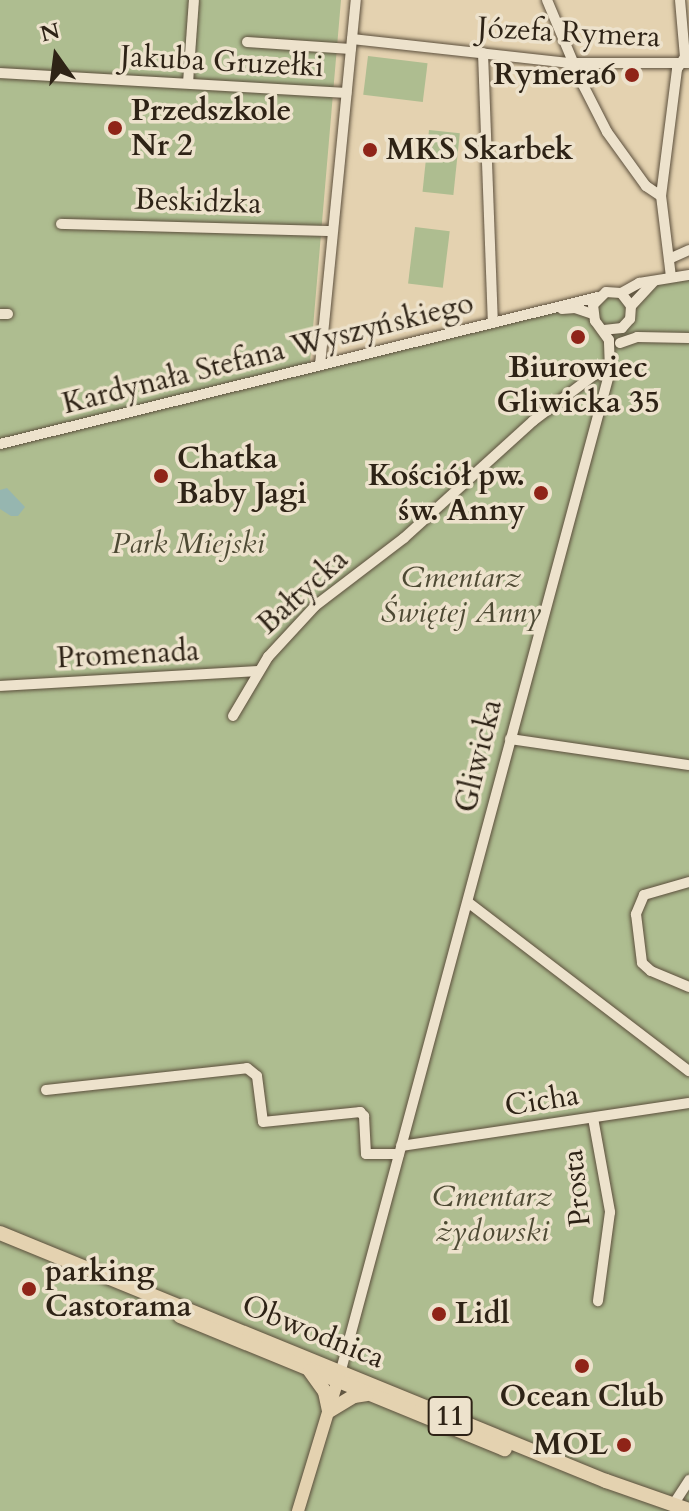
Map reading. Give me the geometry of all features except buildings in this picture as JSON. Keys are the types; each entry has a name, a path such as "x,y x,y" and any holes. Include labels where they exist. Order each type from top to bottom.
{"highway":[{"name":"Obwodnica","path":"0,1236 339,1376 606,1481 689,1510"},
{"name":"Obwodnica","path":"0,1236 308,1368 339,1376 367,1394 504,1448 606,1481"},
{"path":"308,1368 325,1392 329,1411 354,1396 367,1394"}],"main road":[{"name":"Gliwicka","path":"298,1511 339,1376"}],"street":[{"path":"188,83 194,0"},
{"path":"320,365 356,0"},
{"path":"547,0 574,63 615,144 646,186 661,196"},
{"path":"671,277 661,196 677,69 685,63 680,0"},
{"name":"Józefa Rymera","path":"247,42 351,44 574,63 685,63"},
{"path":"483,53 493,323"},
{"name":"Jakuba Gruzełki","path":"0,73 346,93"},
{"name":"Beskidzka","path":"61,224 332,231"},
{"path":"669,259 689,250"},
{"path":"654,281 631,306 630,319 622,328 604,330 592,314 598,297 606,292 621,293 639,283 689,275"},
{"path":"621,293 631,306"},
{"name":"Kardynała Stefana Wyszyńskiego","path":"0,444 598,297"},
{"name":"Kardynała Stefana Wyszyńskiego","path":"548,310 575,308 592,314"},
{"name":"Gliwicka","path":"339,1376 622,328"},
{"name":"Gliwicka","path":"604,330 609,340 610,371"},
{"path":"620,343 637,337 689,338"},
{"name":"Bałtycka","path":"233,716 258,671 315,606 404,538 523,430 594,375 610,371"},
{"name":"Promenada","path":"0,686 258,671"},
{"path":"510,739 689,765"},
{"path":"689,882 644,895 636,914 642,963 651,971 689,987"},
{"path":"469,903 689,1071"},
{"path":"46,1090 247,1068 257,1076 263,1122 360,1112 364,1116 366,1154 400,1150"},
{"name":"Cicha","path":"400,1150 689,1103"},
{"name":"Prosta","path":"593,1118 610,1212 598,1301"},
{"path":"673,1505 689,1480"}],"green space":[{"path":"0,0 341,0 310,363 689,271 689,1511 0,1511"},
{"path":"368,56 428,63 423,102 363,95"},
{"path":"429,130 460,133 453,195 423,192"},
{"path":"415,227 450,231 443,288 408,284"}],"water":[{"path":"7,488 25,507 18,516 11,516 0,509 0,490"}],"place":[{"name":"Rymera6","path":"632,75"},
{"name":"Przedszkole Nr 2","path":"115,128"},
{"name":"MKS Skarbek","path":"370,150"},
{"name":"Biurowiec Gliwicka 35","path":"578,337"},
{"name":"Chatka Baby Jagi","path":"161,476"},
{"name":"Kościół pw. św. Anny","path":"541,493"},
{"name":"parking Castorama","path":"29,1289"},
{"name":"Lidl","path":"439,1314"},
{"name":"Ocean Club","path":"582,1366"},
{"name":"MOL","path":"624,1445"}],"park label":[{"name":"Park Miejski","path":"188,544"},
{"name":"Cmentarz Świętej Anny","path":"461,595"},
{"name":"Cmentarz żydowski","path":"492,1214"}]}
